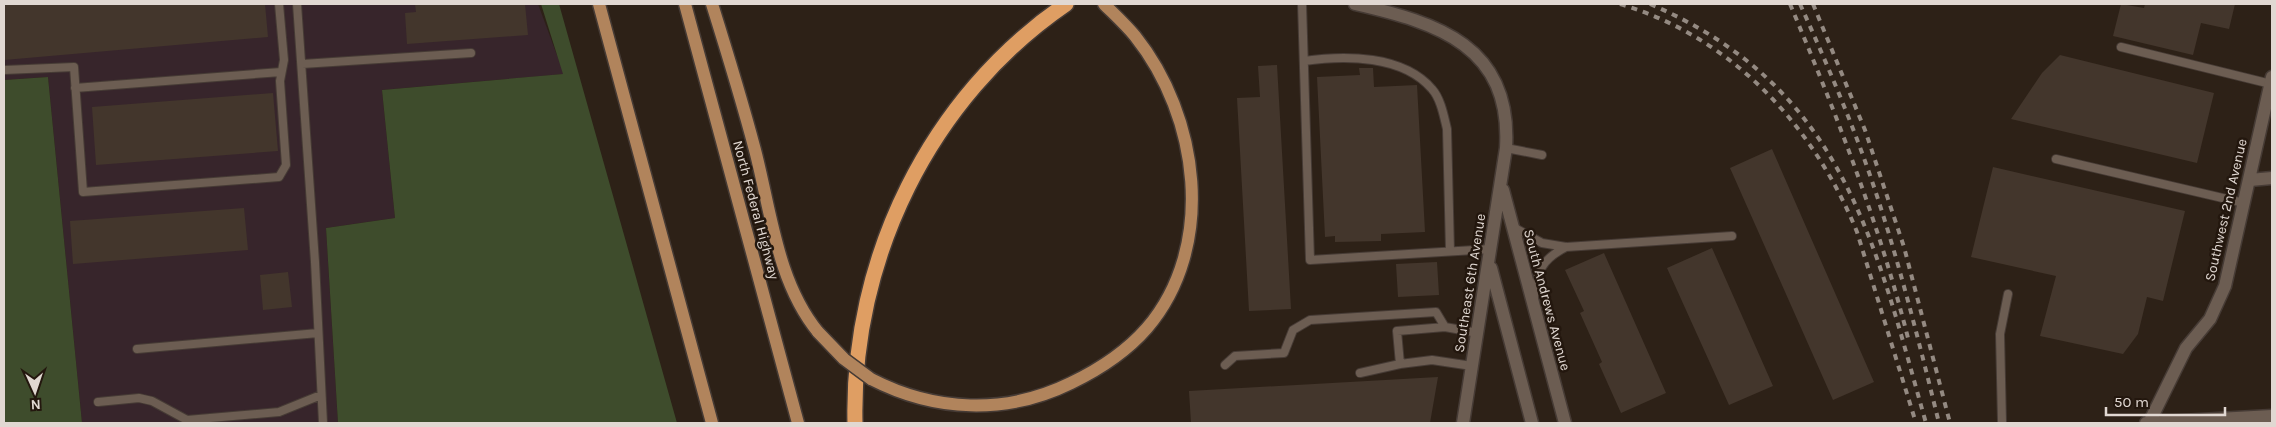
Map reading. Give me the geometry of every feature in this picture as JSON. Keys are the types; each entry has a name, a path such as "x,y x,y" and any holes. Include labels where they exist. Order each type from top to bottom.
{"highway":[{"path":"855,423 854,395 859,338 871,279 909,182 969,91 1013,44 1066,4"}],"main road":[{"path":"599,4 712,423"},
{"name":"North Federal Highway","path":"685,4 798,423"},
{"path":"712,4 740,92 790,285 802,310 818,332 844,359 871,379 920,399 955,406 990,405 1028,400 1065,386 1099,367 1146,329 1164,303 1180,269 1190,221 1191,179 1186,143 1174,107 1156,69 1135,36 1104,4"}],"street":[{"name":"Southeast 6th Avenue","path":"1355,4 1403,15 1436,26 1475,54 1487,68 1501,96 1507,123 1506,148 1463,423"},
{"name":"Southwest 2nd Avenue","path":"2150,423 2186,348 2210,319 2225,286 2271,80"},
{"path":"2250,180 2272,178"},
{"name":"South Andrews Avenue","path":"1501,183 1564,423"},
{"path":"1489,264 1532,423"},
{"path":"2146,423 2272,416"}],"lane":[{"path":"4,70 74,67 83,192 280,177 286,165 280,81 284,60 279,4"},
{"path":"297,4 323,423"},
{"path":"1302,4 1310,260 1491,249"},
{"path":"2121,47 2271,80"},
{"path":"302,64 471,53"},
{"path":"1304,61 1331,57 1387,63 1415,75 1433,90 1444,116 1446,129 1450,251"},
{"path":"76,88 281,72"},
{"path":"1506,148 1542,155"},
{"path":"2056,159 2244,203"},
{"path":"1512,226 1542,243 1566,247 1732,236"},
{"path":"1533,309 1537,278 1541,268 1552,255 1566,247"},
{"path":"2002,423 2000,334 2008,294"},
{"path":"1224,365 1235,356 1284,353 1293,330 1310,320 1436,312 1445,327"},
{"path":"1400,364 1397,331 1445,327 1478,332"},
{"path":"137,349 318,333"},
{"path":"1360,373 1400,364 1432,360 1472,366"},
{"path":"98,402 139,398 152,402 187,420 279,412 321,396"}],"shaded area":[{"path":"4,4 538,4 564,74 382,90 395,218 326,228 338,423 82,423 48,77 4,80"}],"green space":[{"path":"541,4 559,4 677,423 338,423 326,228 395,218 382,90 563,74"},
{"path":"48,77 82,423 4,423 4,80"}],"building":[{"path":"4,4 265,4 268,37 4,60"},
{"path":"415,4 525,4 528,35 407,44 405,13 416,12"},
{"path":"2121,4 2144,8 2145,4 2235,4 2229,29 2201,23 2193,55 2113,36"},
{"path":"2060,55 2214,93 2197,163 2011,119 2042,73"},
{"path":"1277,65 1291,309 1249,311 1237,98 1260,97 1258,66"},
{"path":"1359,68 1373,68 1374,87 1417,85 1425,232 1381,234 1381,241 1335,242 1335,236 1325,237 1317,77 1360,75"},
{"path":"273,93 278,151 96,165 92,107"},
{"path":"1772,149 1874,382 1833,400 1730,168"},
{"path":"1993,167 2185,211 2163,301 2147,297 2138,334 2123,354 2040,336 2056,276 1971,257"},
{"path":"244,208 248,250 73,264 70,221"},
{"path":"1712,248 1773,386 1729,405 1667,268"},
{"path":"1604,253 1666,393 1621,413 1599,364 1602,362 1580,313 1584,311 1565,270"},
{"path":"1437,262 1439,295 1398,297 1396,264"},
{"path":"288,272 292,307 263,310 260,275"},
{"path":"1438,377 1430,423 1191,423 1189,391"}],"railway":[{"path":"1620,4 1661,19 1698,39 1733,63 1764,91 1793,122 1818,156 1839,193 1857,232 1916,423"},
{"path":"1650,4 1715,38 1768,79 1809,125 1841,176 1867,232 1888,292 1926,423"},
{"path":"1790,4 1824,86 1870,211 1908,338"},
{"path":"1800,4 1841,98 1876,193 1902,279 1939,423"},
{"path":"1813,4 1865,130 1904,247 1950,423"}]}
